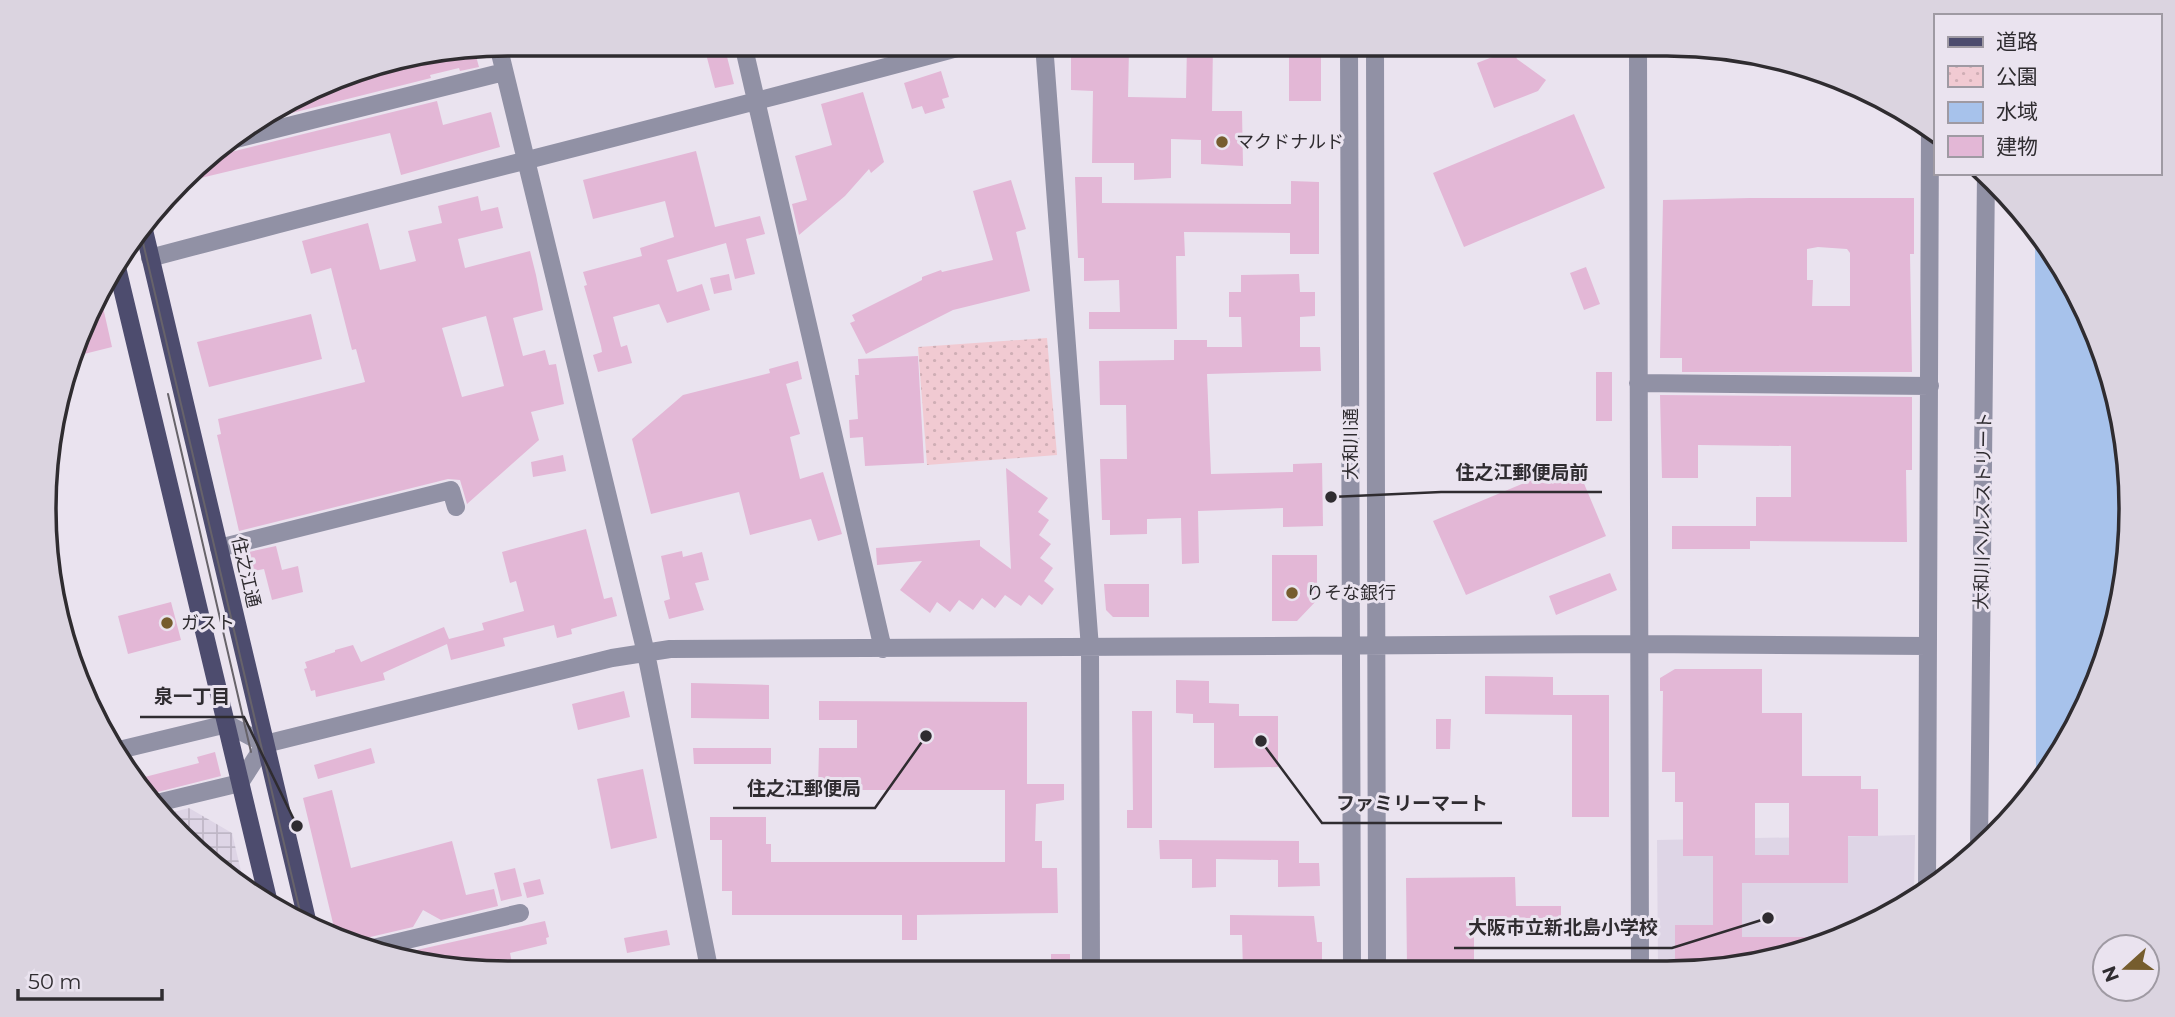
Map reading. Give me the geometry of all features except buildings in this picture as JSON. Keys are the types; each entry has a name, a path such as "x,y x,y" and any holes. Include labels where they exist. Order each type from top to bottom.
{"main road":[{"name":"住之江通","path":"146,239 305,913"},
{"path":"120,277 266,890"}],"street":[{"path":"500,56 523,159 646,653 708,961"},
{"path":"746,56 883,649"},
{"path":"150,258 928,56"},
{"path":"1045,56 1090,648 1091,961"},
{"name":"大和川通","path":"1349,56 1352,961"},
{"name":"大和川通","path":"1375,56 1377,961"},
{"path":"1638,56 1640,961"},
{"path":"254,135 504,72"},
{"path":"1927,878 1930,141"},
{"name":"大和川ヘルスストリート","path":"1979,835 1986,189"},
{"path":"1638,383 1930,386"},
{"path":"219,548 452,490 456,507"},
{"path":"125,749 227,724 265,744 612,657 670,649 1639,644 1928,646"},
{"path":"164,801 240,783 265,744"},
{"path":"387,945 520,913"}],"shaded area":[{"path":"189,808 232,833 242,873 210,849 173,812"},
{"path":"1915,835 1914,887 1840,927 1784,946 1726,957 1658,961 1657,840"}],"green space":[{"path":"1047,338 1057,455 927,465 918,347"}],"water":[{"path":"2035,246 2058,282 2085,335 2104,391 2115,449 2119,508 2115,568 2104,626 2085,682 2058,735 2036,769"}],"tram line":[{"path":"143,242 300,909"},
{"path":"168,394 251,752"}],"place":[{"name":"マクドナルド","path":"1222,142"},
{"name":"住之江郵便局前","path":"1331,497"},
{"name":"りそな銀行","path":"1292,593"},
{"name":"ガスト","path":"167,623"},
{"name":"住之江郵便局","path":"926,736"},
{"name":"ファミリーマート","path":"1261,741"},
{"name":"泉一丁目","path":"297,826"},
{"name":"大阪市立新北島小学校","path":"1768,918"}]}
